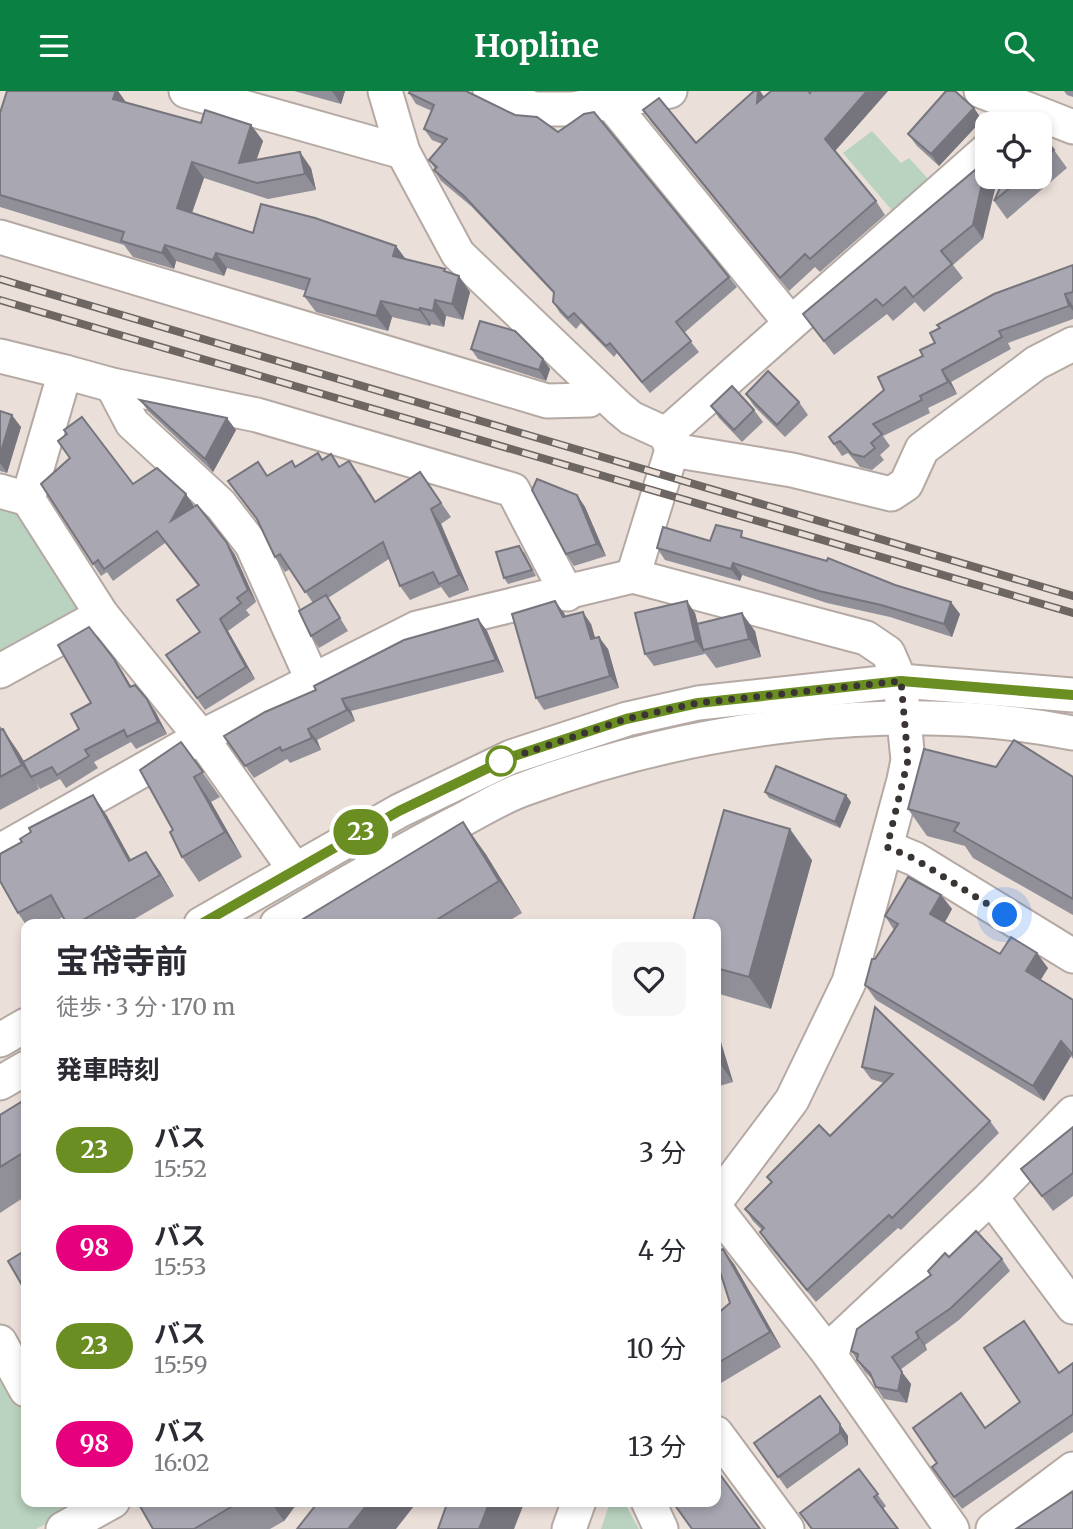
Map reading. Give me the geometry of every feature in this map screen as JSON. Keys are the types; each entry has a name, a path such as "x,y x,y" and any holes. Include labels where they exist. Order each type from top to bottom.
{"street":[{"path":"186,91 403,152"},
{"path":"385,91 403,152 428,204 458,254 631,418 669,442 891,493 906,484 922,449 1036,363 1073,344"},
{"path":"490,91 534,109 573,109 670,91"},
{"path":"981,91 1015,112"},
{"path":"611,103 790,322"},
{"path":"1052,123 1073,127"},
{"path":"633,576 669,442 790,322 975,160"},
{"path":"0,237 547,401 589,400 600,390"},
{"path":"0,356 112,385 257,415 513,489 567,594"},
{"path":"65,372 14,495 102,615 201,737 295,870"},
{"path":"112,385 132,423 221,505 252,545 312,679"},
{"path":"0,852 201,737 417,628 530,599 567,594 633,576 866,638 888,653 901,681 905,717 908,760 887,847 849,982 818,1052 792,1100 721,1194"},
{"path":"0,671 102,615"},
{"path":"210,919 399,811 511,757 626,719 698,703 901,681 1073,695"},
{"path":"286,919 414,845 522,789 634,754 707,738 844,720 905,717 977,720 1073,733"},
{"path":"887,847 915,859 1073,956"},
{"path":"0,1040 21,1028"},
{"path":"827,1351 991,1196 1073,1113"},
{"path":"991,1196 1067,1287"},
{"path":"721,1215 827,1351 952,1529"},
{"path":"0,1342 21,1381"},
{"path":"721,1440 787,1529"},
{"path":"993,1529 1073,1469"},
{"path":"569,1529 577,1507"},
{"path":"651,1507 661,1529"},
{"path":"63,1529 99,1511"}],"green space":[{"path":"872,131 901,163 909,158 931,182 896,215 843,153"},
{"path":"0,502 22,508 86,610 0,656"},
{"path":"0,1368 21,1408 21,1507 75,1509 36,1529 0,1529"},
{"path":"608,1507 627,1507 639,1529 601,1529"}],"building":[{"path":"7,91 116,91 113,99 201,123 205,110 251,125 239,163 300,152 305,174 257,183 192,162 177,208 253,233 261,204 315,218 396,246 393,256 445,269 444,271 459,276 452,304 435,300 433,311 381,301 376,316 304,296 310,279 216,253 213,260 165,245 162,253 121,241 124,232 0,195 0,113"},
{"path":"466,91 515,115 537,117 558,132 584,114 594,112 729,277 676,322 691,341 642,382 610,343 606,346 574,313 568,318 553,302 554,292 464,196 434,170 437,167 429,160 447,139 424,129 434,105 409,93"},
{"path":"754,91 758,91 757,103 771,91 867,91 825,139 876,201 810,259 805,254 780,278 643,110 659,98 696,143"},
{"path":"946,91 955,91 974,108 931,154 908,134"},
{"path":"975,170 975,189 981,189 973,225 941,251 952,264 913,297 905,287 883,306 876,299 824,341 803,314"},
{"path":"1000,189 1008,189 994,201"},
{"path":"1073,265 1073,292 1065,294 1069,306 999,331 1002,337 942,370 948,382 920,396 922,400 873,424 882,434 871,443 875,448 864,457 852,454 840,441 834,444 829,437 884,390 878,377 923,356 920,350 935,343 930,333 940,328 937,325 994,294"},
{"path":"480,321 515,331 543,359 539,370 471,349"},
{"path":"768,371 799,402 777,425 746,394"},
{"path":"732,386 754,410 734,430 711,406"},
{"path":"140,400 227,418 205,459"},
{"path":"0,411 12,415 0,455"},
{"path":"82,417 133,484 157,468 186,494 171,521 197,505 227,543 248,590 237,598 241,603 220,619 246,667 197,698 166,655 200,632 177,600 199,585 157,531 104,569 98,560 93,564 41,484 70,458 58,441 67,434 64,430"},
{"path":"318,453 322,460 331,454 339,467 349,461 375,502 420,472 441,503 431,509 459,575 439,584 433,572 400,586 383,542 305,592 280,554 275,557 257,519 228,481 258,462 267,476 292,461 295,467"},
{"path":"537,479 577,495 597,544 566,554 532,490"},
{"path":"716,525 742,531 741,537 827,561 828,558 895,585 951,602 944,624 881,605 819,591 733,563 731,569 657,548 663,527 710,541"},
{"path":"519,546 532,570 504,578 496,552"},
{"path":"326,595 340,618 311,636 299,611"},
{"path":"555,601 563,617 583,612 591,639 599,637 610,676 536,698 512,614"},
{"path":"687,601 696,641 645,654 635,613"},
{"path":"742,613 749,639 703,650 697,624"},
{"path":"478,619 496,660 342,699 347,710 308,729 312,738 282,751 280,747 245,766 224,736 265,712 316,690 314,686 404,640"},
{"path":"89,627 114,659 130,687 135,685 147,699 158,722 127,737 124,730 85,750 89,756 57,775 52,767 31,777 23,762 79,729 71,714 91,703 58,645"},
{"path":"3,729 22,765 0,777 0,730"},
{"path":"1014,740 1073,777 1073,899 954,831 959,823 908,809 924,749 996,767"},
{"path":"181,742 203,772 194,777 225,832 182,857 170,832 173,830 140,770"},
{"path":"776,766 846,795 835,822 765,792"},
{"path":"93,795 129,861 146,852 160,875 85,919 64,919 51,895 18,913 0,881 0,854 22,842 20,839 31,832 29,828"},
{"path":"724,810 790,829 749,977 721,969 721,919 693,919"},
{"path":"463,822 499,881 438,919 303,919"},
{"path":"908,877 941,895 930,914 1000,954 1011,937 1037,953 1026,971 1073,1000 1073,1055 1061,1041 1033,1086 865,985 872,959 875,959 898,924 885,916"},
{"path":"875,1007 990,1121 892,1218 889,1215 807,1290 760,1232 764,1228 745,1209 772,1182 767,1177 819,1125 830,1136 893,1074 862,1067"},
{"path":"21,1102 21,1154 0,1167 0,1115"},
{"path":"1073,1127 1073,1173 1042,1196 1021,1169"},
{"path":"976,1231 1002,1259 951,1308 916,1332 919,1338 892,1357 902,1372 898,1391 876,1387 870,1373 857,1360 858,1354 851,1351 857,1329 931,1275 928,1271 945,1253 949,1257"},
{"path":"723,1249 770,1332 721,1361 721,1311 730,1303 721,1275"},
{"path":"21,1253 21,1283 8,1261"},
{"path":"1024,1321 1059,1373 1073,1363 1073,1414 954,1497 932,1467 937,1463 913,1428 961,1393 985,1428 1020,1402 984,1348"},
{"path":"820,1396 840,1424 840,1433 778,1477 754,1443"},
{"path":"859,1469 878,1494 874,1497 898,1529 812,1529 800,1513"},
{"path":"721,1476 760,1529 692,1529 676,1507 721,1507"},
{"path":"1072,1492 1073,1529 1016,1529"},
{"path":"140,1507 231,1507 194,1529 153,1529"},
{"path":"314,1507 365,1507 348,1529 297,1529"},
{"path":"446,1507 488,1507 479,1529 438,1529"}],"railway":[{"path":"0,279 1073,596"},
{"path":"0,300 1073,613"}],"bus line":[{"name":"23","path":"210,919 399,811 511,757 626,719 698,703 901,681 952,683 1073,695"}],"route":[{"path":"501,761 626,719 698,703 901,681 908,760 887,847 915,859 1005,915"}]}
